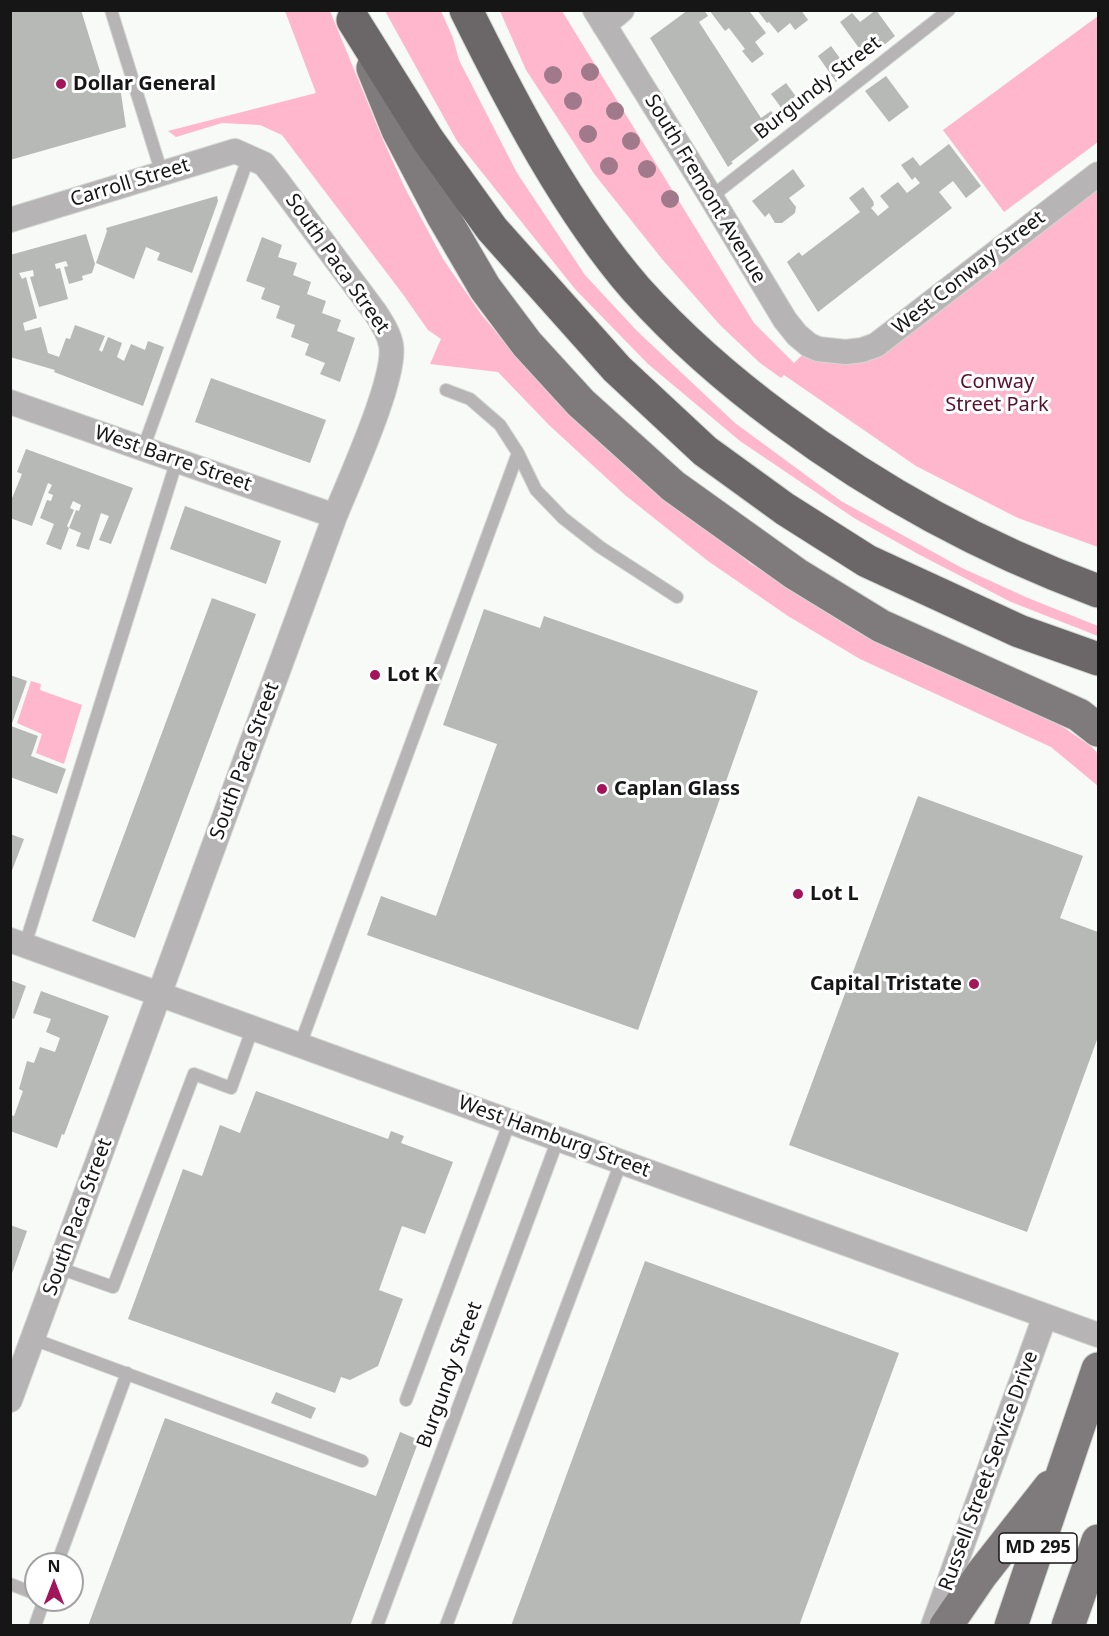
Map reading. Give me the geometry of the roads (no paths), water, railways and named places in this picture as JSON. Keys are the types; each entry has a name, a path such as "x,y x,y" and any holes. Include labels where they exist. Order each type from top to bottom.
{"highway":[{"path":"466,10 527,128 582,218 635,288 684,339 733,383 810,441 892,495 959,532 1028,564 1098,591"},
{"path":"352,15 428,140 492,229 617,369 705,451 785,509 867,561 1019,631 1098,659"}],"main road":[{"path":"352,15 398,130 443,216 479,278 527,344 581,403 673,486 796,574 881,626 1079,715 1098,730"},
{"name":"MD 295","path":"1011,1626 1098,1369"},
{"path":"946,1626 981,1575 1065,1470"},
{"name":"MD 295","path":"1068,1626 1098,1540"}],"street":[{"name":"South Fremont Avenue","path":"607,15 711,197 785,320 809,345 818,349 831,350"},
{"name":"Carroll Street","path":"10,220 235,151 249,156"},
{"name":"South Paca Street","path":"10,1400 335,516 383,394 392,356 388,333 355,284 264,164 249,156"},
{"name":"West Conway Street","path":"831,350 846,352 876,345 1098,174"},
{"name":"West Barre Street","path":"10,402 335,516"},
{"name":"West Hamburg Street","path":"18,942 1098,1335"},
{"name":"Russell Street Service Drive","path":"933,1626 1045,1316"}],"lane":[{"path":"111,10 162,174"},
{"name":"Burgundy Street","path":"711,197 949,10"},
{"path":"143,449 249,156"},
{"path":"446,390 470,399 500,425 518,453 536,490 562,518 600,547 677,597"},
{"path":"300,1045 518,453"},
{"path":"18,942 177,460"},
{"path":"59,1268 113,1287 194,1074 231,1088 253,1027"},
{"path":"406,1400 510,1121"},
{"name":"Burgundy Street","path":"377,1626 558,1138"},
{"path":"446,1626 621,1162"},
{"path":"33,1339 362,1461"},
{"path":"61,1552 127,1373"}],"place":[{"name":"Dollar General","path":"61,84"},
{"name":"Lot K","path":"375,675"},
{"name":"Caplan Glass","path":"602,789"},
{"name":"Lot L","path":"798,894"},
{"name":"Capital Tristate","path":"974,984"}],"park label":[{"name":"Conway Street Park","path":"997,394"}]}
